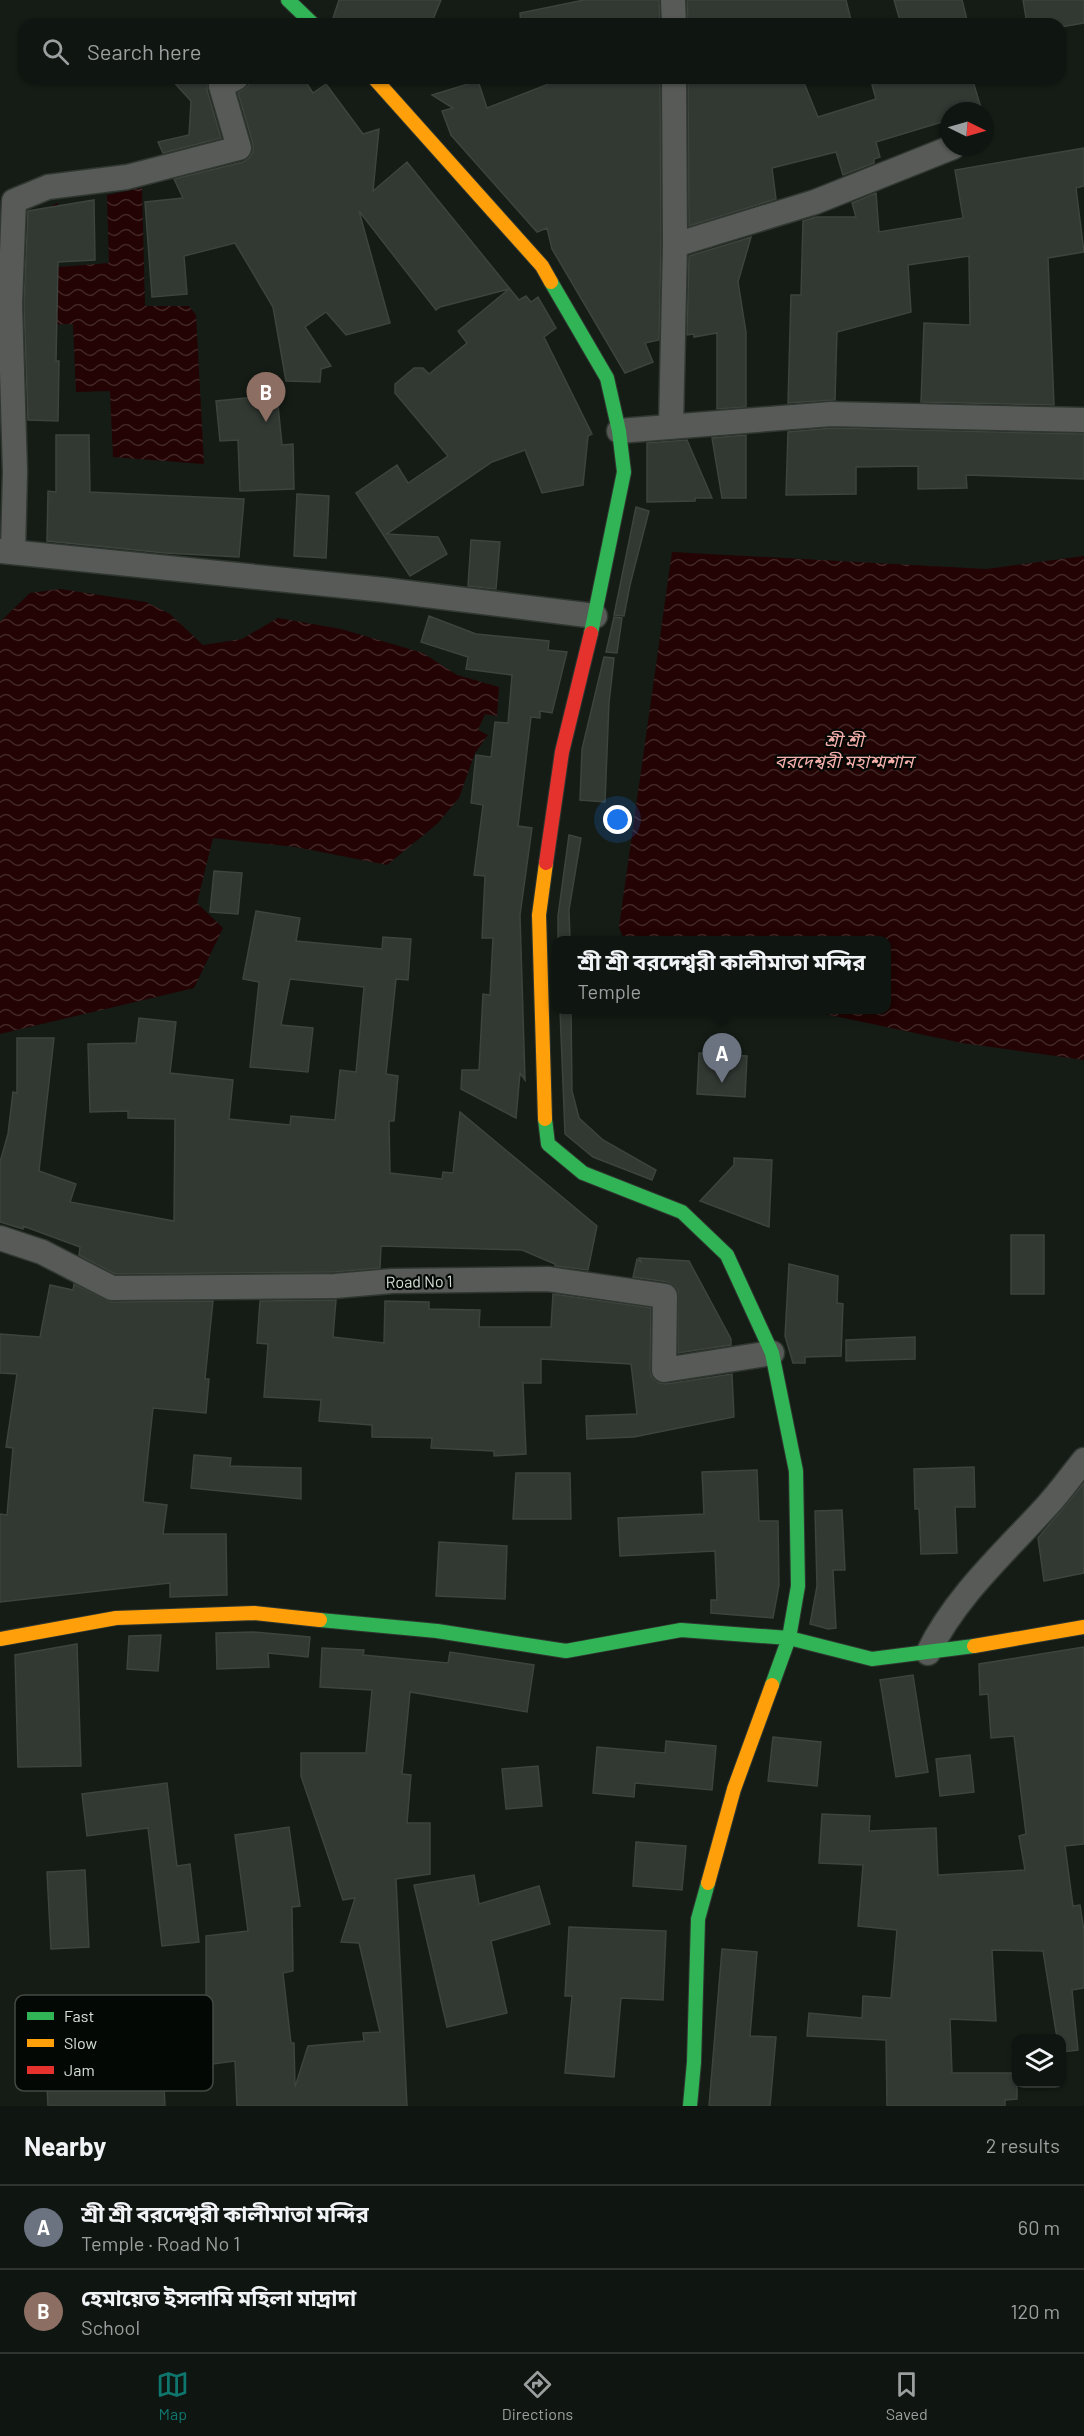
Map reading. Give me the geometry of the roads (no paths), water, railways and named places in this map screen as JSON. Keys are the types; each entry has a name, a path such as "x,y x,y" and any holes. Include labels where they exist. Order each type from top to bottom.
{"street":[{"path":"288,0 307,18"},
{"path":"674,0 674,18"},
{"path":"225,84 221,86 239,148 127,177 48,187 14,201 10,304 15,472 7,552 385,590 596,616"},
{"path":"381,84 542,266 606,378 619,431 624,472 596,616 562,752 539,915 545,1127 548,1144 583,1173 682,1212 727,1255 772,1353 796,1471 798,1586 789,1638 734,1789 698,1919 694,2062 690,2106"},
{"path":"671,426 675,245 674,84"},
{"path":"675,245 815,202 940,152"},
{"path":"619,431 831,414 1084,420"},
{"name":"Road No 1","path":"0,1238 42,1252 112,1288 335,1286 392,1281 548,1279 665,1296 664,1370 772,1353"},
{"path":"928,1653 941,1625 1084,1460"},
{"path":"0,1639 116,1618 254,1613 437,1631 566,1651 681,1630 789,1638 872,1659 928,1653 1084,1627"}],"water":[{"path":"142,188 145,306 189,306 196,315 204,464 113,457 110,391 76,392 73,324 29,325 26,249 29,216 58,203 58,267 109,263 107,195"},
{"name":"শ্রী শ্রী বরদেশ্বরী মহাশ্মশান","path":"672,552 986,569 1084,556 1084,1060 962,1043 825,1014 891,1014 891,936 622,936 619,927"},
{"path":"60,589 146,602 170,614 203,645 242,639 278,618 341,629 423,653 457,675 499,687 497,716 485,714 478,730 488,735 475,753 459,798 437,824 387,865 296,847 213,838 197,903 223,928 194,988 0,1034 0,622 30,593"}],"place":[{"name":"হেমায়েত ইসলামি মহিলা মাদ্রাদা","path":"266,422"},
{"name":"শ্রী শ্রী বরদেশ্বরী কালীমাতা মন্দির","path":"722,1083"}]}
